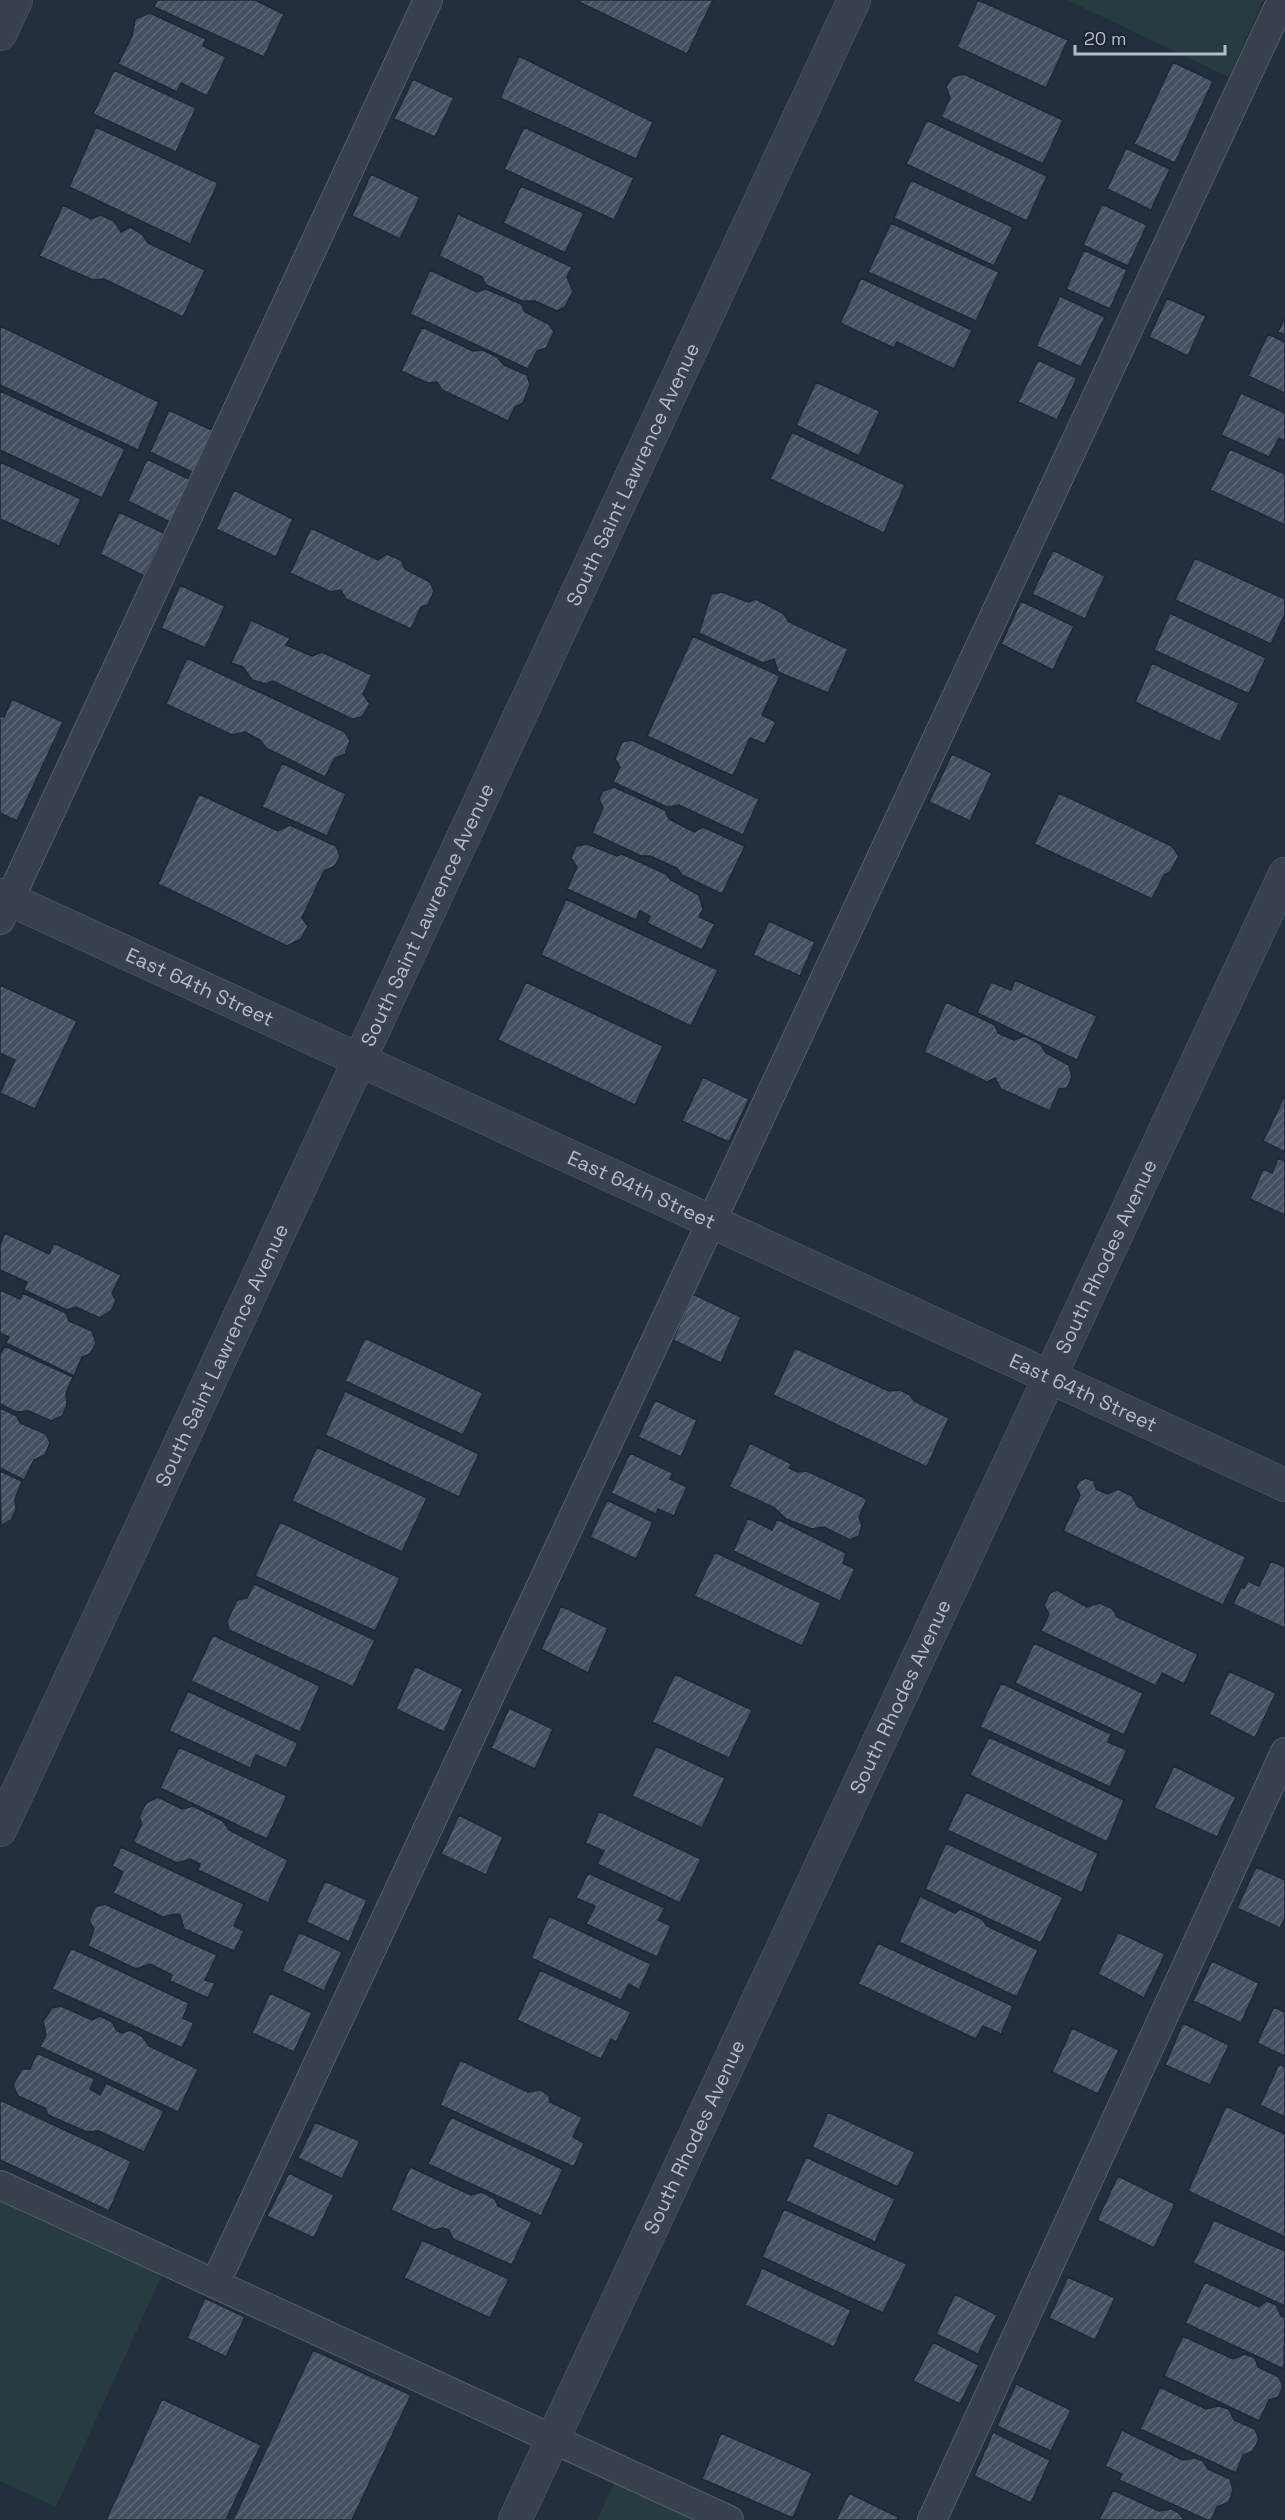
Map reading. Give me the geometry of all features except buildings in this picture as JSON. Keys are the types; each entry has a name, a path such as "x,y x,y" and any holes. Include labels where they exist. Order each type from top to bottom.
{"street":[{"path":"0,34 16,0"},
{"name":"South Saint Lawrence Avenue","path":"0,1830 854,0"},
{"name":"South Rhodes Avenue","path":"515,2520 1285,874"},
{"name":"East 64th Street","path":"3,905 359,1059 1285,1485"}],"lane":[{"path":"3,905 428,0"},
{"path":"215,2284 1282,0"},
{"path":"933,2520 1285,1752"},
{"path":"0,2185 729,2520"}],"green space":[{"path":"1067,0 1263,0 1229,77"},
{"path":"0,2201 162,2275 56,2507 0,2481"},
{"path":"616,2479 701,2520 597,2520"}]}
